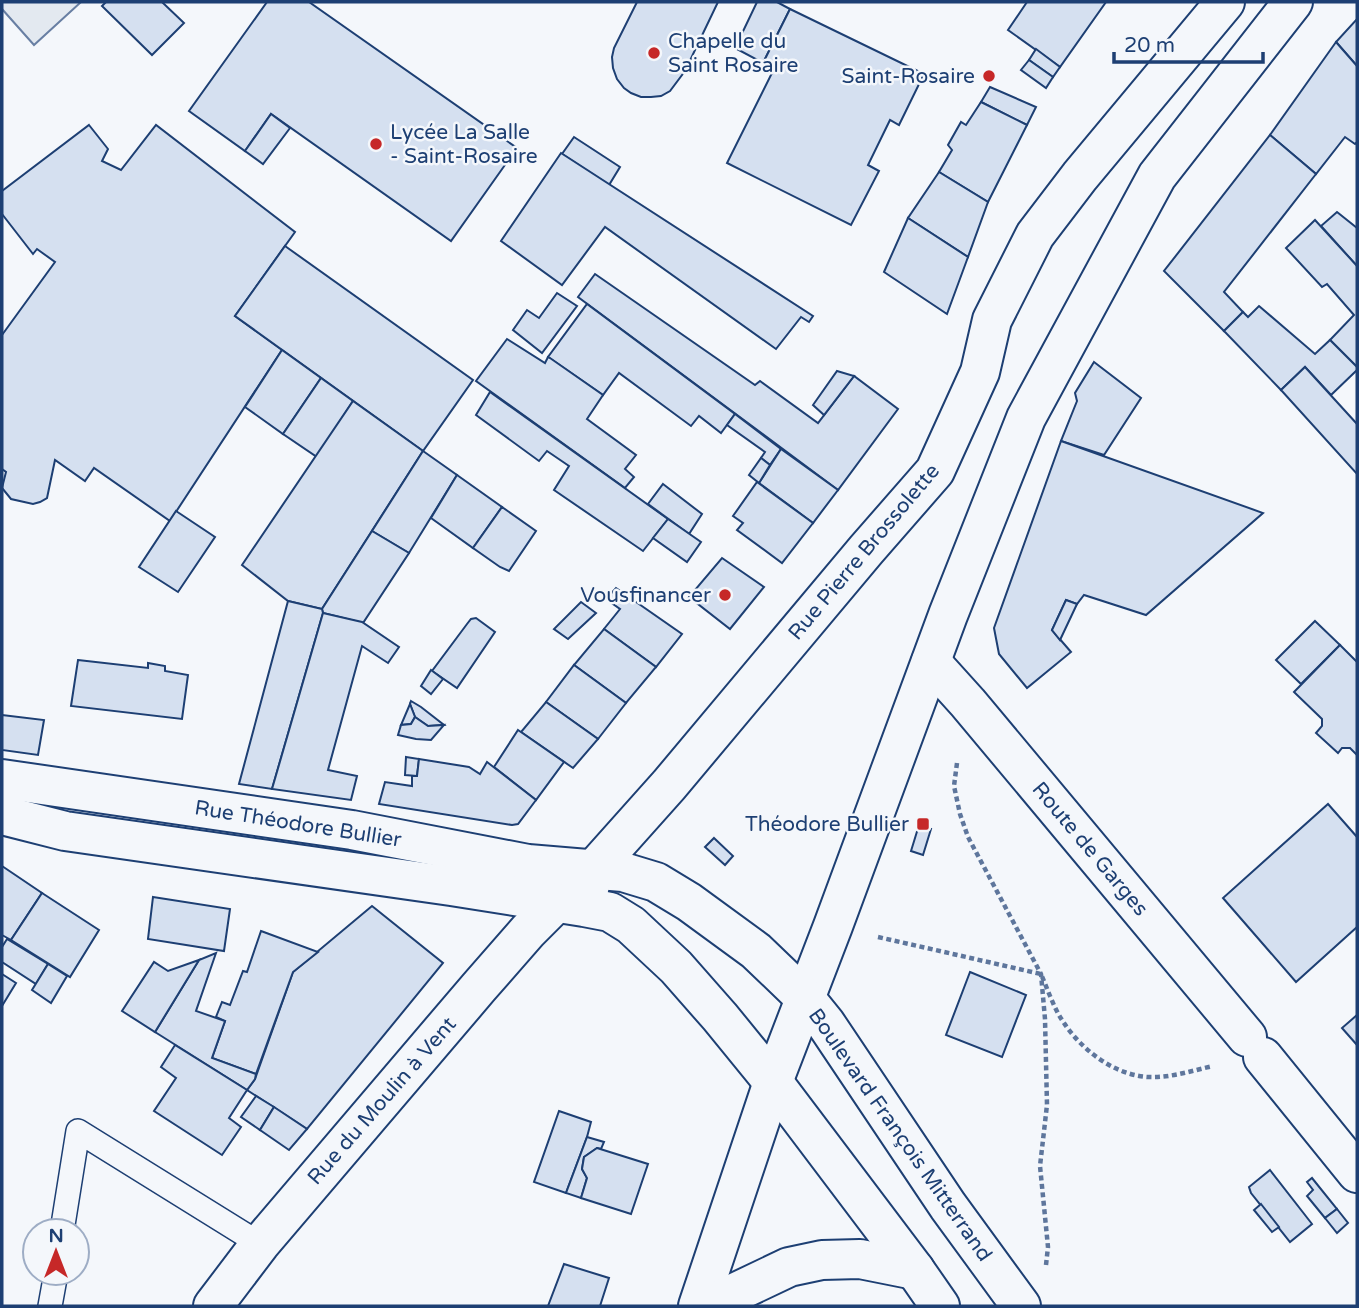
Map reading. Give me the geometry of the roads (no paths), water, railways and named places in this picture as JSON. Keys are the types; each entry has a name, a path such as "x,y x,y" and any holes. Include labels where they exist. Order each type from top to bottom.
{"main road":[{"name":"Rue Pierre Brossolette","path":"571,904 594,869 669,785 935,471 980,372 992,320 1035,235 1080,176 1225,2"},
{"path":"698,1306 773,1082 948,615 1026,418 1157,176 1293,2"},
{"name":"Route de Garges","path":"931,662 1255,1047 1357,1173"},
{"name":"Rue Théodore Bullier","path":"2,779 352,830 528,864 594,869"},
{"name":"Rue Théodore Bullier","path":"2,815 65,831 571,904"},
{"name":"Boulevard François Mitterrand","path":"594,869 623,872 656,882 689,902 756,951 805,998 826,1024 948,1206 1021,1306"},
{"path":"571,904 610,912 631,925 676,967 773,1082 940,1306"},
{"name":"Rue du Moulin à Vent","path":"213,1306 260,1244 528,931 571,904"},
{"path":"707,1306 789,1267 822,1261 860,1259 915,1269"}],"lane":[{"path":"64,1217 78,1131 260,1244"},
{"path":"50,1306 53,1287"}],"place":[{"name":"Chapelle du Saint Rosaire","path":"654,53"},
{"name":"Saint-Rosaire","path":"989,76"},
{"name":"Lycée La Salle - Saint-Rosaire","path":"376,144"},
{"name":"Vousfinancer","path":"725,595"},
{"name":"Théodore Bullier","path":"923,824"}]}
